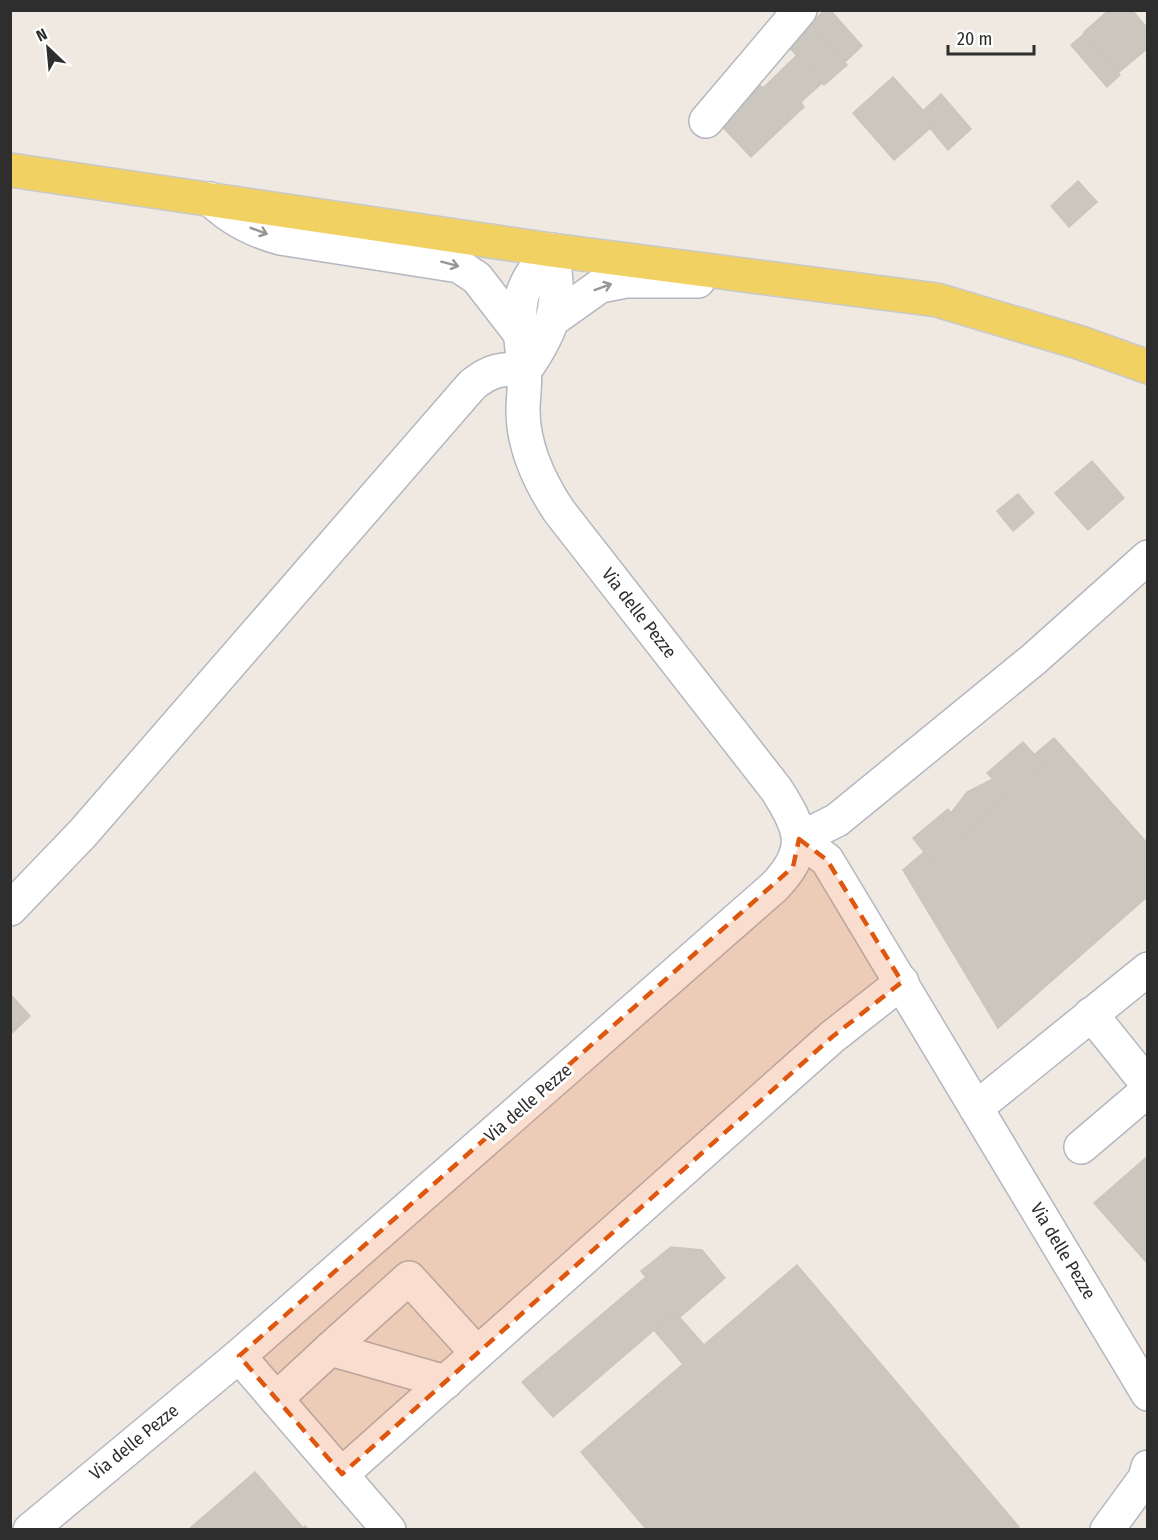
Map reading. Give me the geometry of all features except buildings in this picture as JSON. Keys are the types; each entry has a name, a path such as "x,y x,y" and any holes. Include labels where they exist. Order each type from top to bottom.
{"main road":[{"path":"10,170 550,250 937,300 1081,343 1148,367"}],"street":[{"path":"706,121 800,10"},
{"path":"210,199 239,222 257,231 280,238 459,266 477,278 518,331"},
{"path":"518,331 520,302 526,282 550,250"},
{"path":"10,909 83,833 472,385 485,375 501,368 525,370 555,318 558,291 550,250"},
{"path":"555,318 600,286 626,280 672,280 863,291"},
{"name":"Via delle Pezze","path":"30,1530 239,1356 774,887 793,867 799,839 794,817 776,789 559,511 542,486 533,464 525,432 525,370 518,331"},
{"path":"799,839 837,820 1034,658 1148,557"},
{"name":"Via delle Pezze","path":"799,839 827,860 1148,1394"},
{"path":"976,1108 1148,969"},
{"path":"342,1474 832,1037 902,982"},
{"path":"1081,1147 1148,1087 1091,1014"},
{"path":"276,1399 409,1278 477,1352"},
{"path":"330,1349 446,1382"},
{"path":"239,1356 389,1530"},
{"path":"1107,1530 1145,1478 1148,1467"}],"highlighted area":[{"path":"799,839 827,860 902,982 832,1037 342,1474 239,1356 793,867"}]}
